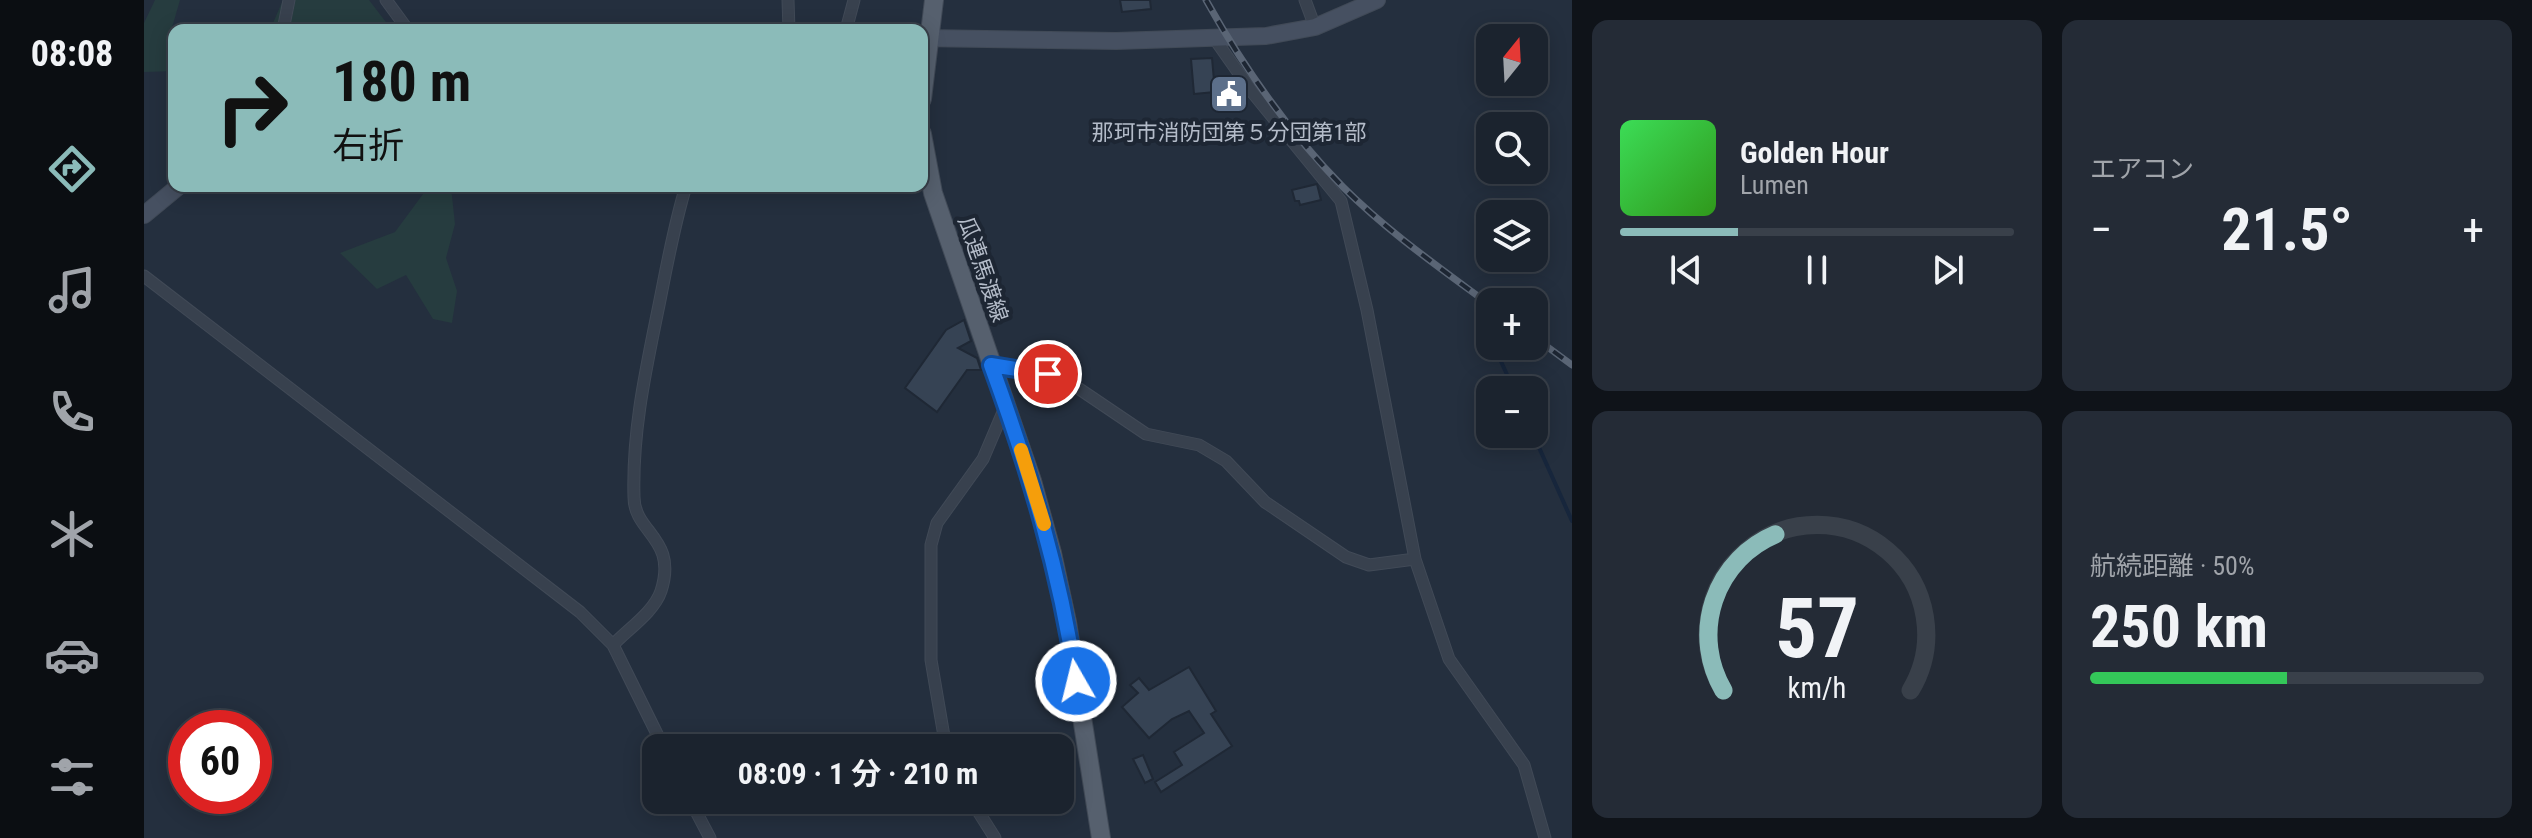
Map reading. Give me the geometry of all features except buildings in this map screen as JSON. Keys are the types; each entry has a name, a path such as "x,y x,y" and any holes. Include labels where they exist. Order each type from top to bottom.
{"main road":[{"path":"928,25 934,0"},
{"name":"瓜連馬渡線","path":"928,181 1032,481 1060,585 1101,838"}],"street":[{"path":"284,24 289,0"},
{"path":"386,0 404,24"},
{"path":"788,0 789,24"},
{"path":"848,24 854,0"},
{"path":"1305,0 1315,27"},
{"path":"928,38 1214,38 1291,34 1377,0"},
{"path":"1214,38 1341,201 1367,310 1415,559 1449,659 1524,765 1545,838"},
{"path":"144,215 172,192"},
{"path":"613,645 654,603 664,572 664,552 659,540 640,518 634,501 635,429 685,192"},
{"path":"144,276 509,554 580,612 613,645 657,734"},
{"path":"991,365 1048,374 1072,384 1146,434 1199,445 1226,461 1265,502 1346,557 1369,565 1415,559"},
{"path":"944,734 931,660 931,545 937,523 983,459 1006,405"},
{"path":"697,814 710,838"},
{"path":"980,814 995,838"}],"green space":[{"path":"155,0 180,0 173,24 168,24 168,71 144,72 144,23"},
{"path":"283,0 369,0 387,24 273,24"},
{"path":"425,192 452,192 455,224 446,258 457,291 452,323 433,319 406,275 377,289 340,253 395,232"}],"waterway":[{"path":"1500,360 1508,376"},
{"path":"1539,448 1572,521"}],"railway":[{"path":"1206,0 1268,98 1323,166 1378,219 1476,295"},
{"path":"1548,347 1572,365"}],"slow traffic":[{"path":"1021,450 1044,524"}],"place":[{"name":"那珂市消防団第５分団第1部","path":"1229,94"}],"route":[{"path":"1048,374 1022,367 991,365 1032,481 1052,553 1076,681"}]}
